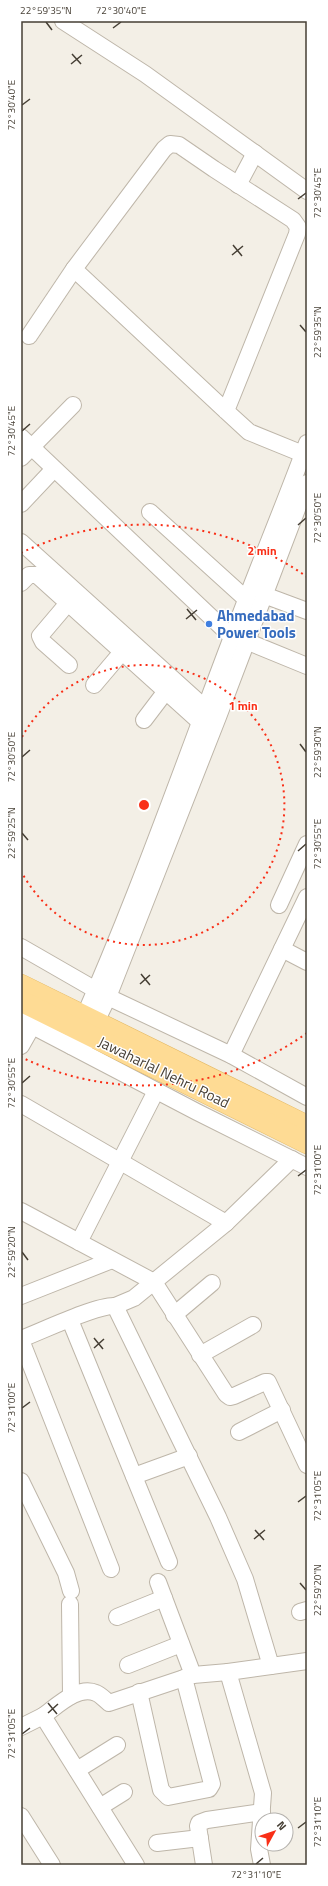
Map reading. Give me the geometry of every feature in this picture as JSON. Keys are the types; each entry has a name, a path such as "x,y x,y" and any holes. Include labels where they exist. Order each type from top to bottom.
{"main road":[{"name":"Jawaharlal Nehru Road","path":"21,985 84,1033 307,1143"},
{"name":"Jawaharlal Nehru Road","path":"21,1001 32,1019 84,1033 307,1126"}],"street":[{"path":"63,21 145,74 307,191"},
{"path":"29,336 74,269 164,149 170,144 179,144 238,185 293,220 298,227 297,234 226,411"},
{"path":"238,185 255,153"},
{"path":"74,269 249,432 271,440 305,448 246,599 239,639 218,717 102,994 84,1033 156,1090 307,1167"},
{"path":"73,406 24,447 54,469 239,639 307,666"},
{"path":"21,504 54,469"},
{"path":"102,994 137,892 203,715 239,639 264,594 307,483"},
{"path":"150,512 246,599"},
{"path":"22,545 203,715"},
{"path":"21,583 29,575 37,575 166,691 203,715"},
{"path":"264,594 307,611"},
{"path":"35,626 67,602"},
{"path":"51,637 67,602"},
{"path":"67,602 40,636 43,642 69,665"},
{"path":"94,685 122,652"},
{"path":"144,720 166,691"},
{"path":"279,905 302,867 307,844"},
{"path":"231,1055 307,897"},
{"path":"21,947 102,994 231,1055 307,1097"},
{"path":"282,950 307,962"},
{"path":"21,1046 32,1019"},
{"path":"79,1242 156,1090"},
{"path":"21,1104 226,1223"},
{"path":"112,1569 21,1340 107,1306 115,1306 134,1298 226,1223 292,1160"},
{"path":"21,1211 154,1282 200,1355 226,1394 230,1397 268,1382 282,1410 301,1437 307,1465"},
{"path":"21,1296 112,1260"},
{"path":"174,1315 212,1283"},
{"path":"115,1306 189,1456 245,1579 271,1666"},
{"path":"70,1320 169,1562"},
{"path":"200,1355 253,1325"},
{"path":"239,1432 282,1410"},
{"path":"134,1476 189,1456"},
{"path":"21,1481 66,1573 70,1598 71,1696"},
{"path":"139,1692 163,1794 168,1798 209,1789 212,1784 189,1676 181,1644 158,1582"},
{"path":"117,1617 164,1598"},
{"path":"128,1665 181,1644"},
{"path":"21,1727 43,1716 71,1696 88,1692 97,1693 109,1703 189,1676 307,1661"},
{"path":"228,1672 263,1793 262,1812"},
{"path":"43,1716 136,1865"},
{"path":"77,1770 117,1746"},
{"path":"100,1807 124,1792"},
{"path":"204,1865 198,1826 202,1821 254,1813"},
{"path":"21,1816 52,1865"},
{"path":"157,1843 200,1838"},
{"path":"260,1852 262,1865"}],"place":[{"name":"Ahmedabad Power Tools","path":"209,624"}]}
